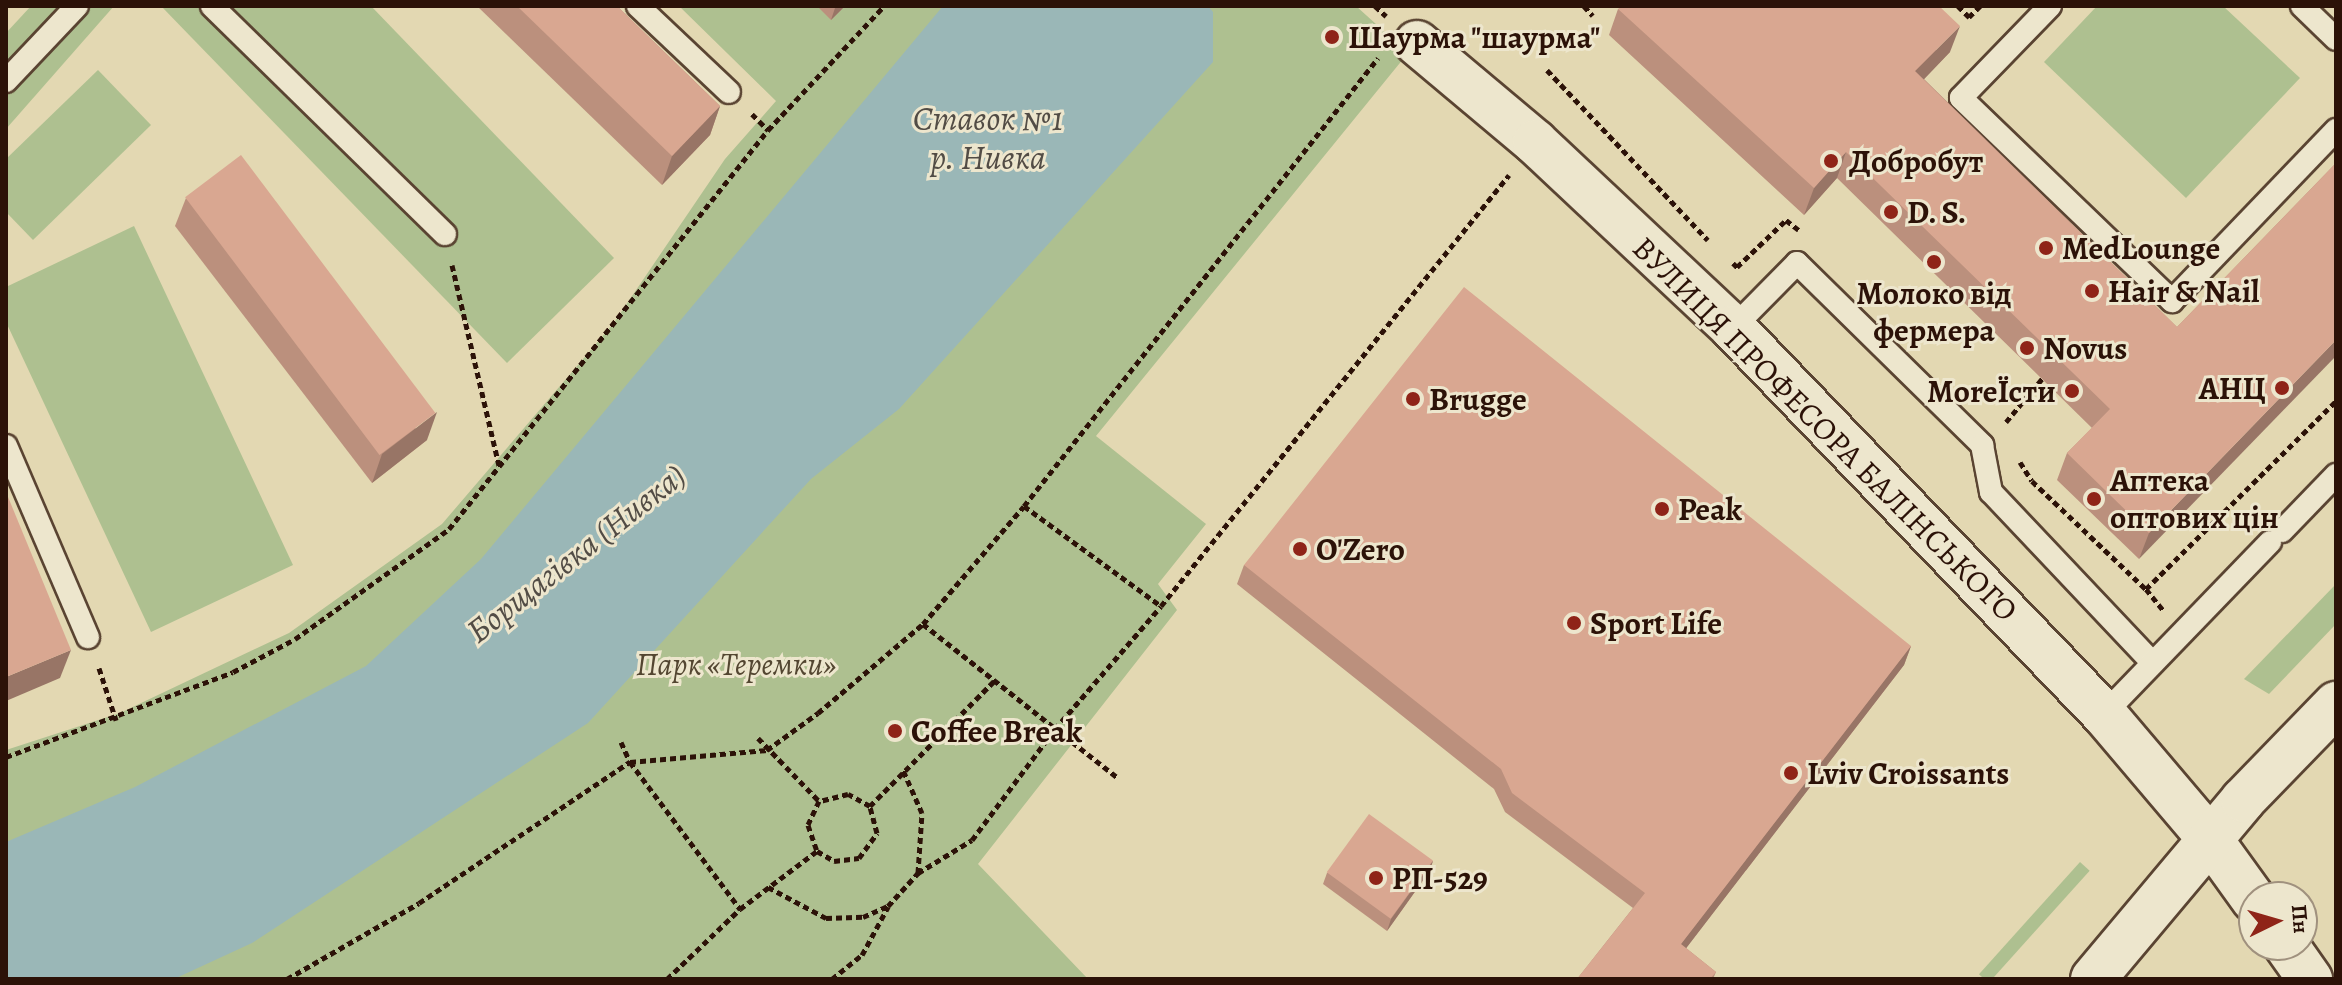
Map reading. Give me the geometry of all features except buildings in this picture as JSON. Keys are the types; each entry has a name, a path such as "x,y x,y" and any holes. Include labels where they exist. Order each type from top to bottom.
{"street":[{"name":"ВУЛИЦЯ ПРОФЕСОРА БАЛІНСЬКОГО","path":"1402,45 1535,142 1733,328 2104,714 2210,839 2240,881"},
{"path":"2093,979 2210,839 2336,704"},
{"path":"2297,961 2310,979"}],"lane":[{"path":"6,81 77,6"},
{"path":"212,6 445,234"},
{"path":"638,6 729,92"},
{"path":"2050,6 1961,98 2172,301 2336,130"},
{"path":"2302,6 2336,39"},
{"path":"1733,328 1797,263 1982,445 1991,492 2152,662"},
{"path":"6,446 88,637"},
{"path":"2104,714 2336,475"}],"path":[{"path":"6,757 116,720 233,672 295,639 449,529 768,130 884,6"},
{"path":"1584,6 1593,16"},
{"path":"1958,6 1969,17 1980,6"},
{"path":"287,979 419,903 630,762 767,750 923,624 1024,506 1402,45"},
{"path":"832,979 862,955 888,906 918,873 972,840 1055,729 1161,606 1535,142"},
{"path":"445,234 499,467"},
{"path":"1982,445 2052,367"},
{"path":"2222,519 2336,401"},
{"path":"1024,506 1161,606"},
{"path":"923,624 1117,777"},
{"path":"88,637 116,720"},
{"path":"870,806 994,681"},
{"path":"758,738 819,801"},
{"path":"621,742 630,762 740,909"},
{"path":"903,770 922,813 918,873"},
{"path":"848,794 870,806 877,833 859,858 834,861 817,851 808,825 819,801 848,794"},
{"path":"667,979 740,909 817,851"},
{"path":"768,887 826,918 863,917 888,906"}],"green space":[{"path":"31,6 114,6 6,129 6,33"},
{"path":"161,6 371,6 614,258 507,363"},
{"name":"Парк «Теремки»","path":"679,6 1356,6 1408,53 1096,436 1206,524 1158,584 1177,610 978,864 1088,979 6,979 6,750 120,713 289,633 442,524 613,324 725,159 776,101"},
{"path":"2097,6 2223,6 2300,78 2186,198 2044,62"},
{"path":"98,70 151,125 33,240 6,212 6,159"},
{"path":"134,226 293,565 151,632 6,322 6,287"},
{"path":"2336,584 2336,624 2269,694 2244,679"},
{"path":"2080,862 2090,871 1992,979 1984,979 1979,974"}],"water":[{"name":"Ставок №1 р. Нивка","path":"943,6 1208,6 1213,12 1213,62 899,409 811,479 588,723 252,943 174,979 6,979 6,842 135,787 366,666 481,559"}],"place":[{"name":"Шаурма \"шаурма\"","path":"1332,37"},
{"name":"Добробут","path":"1831,161"},
{"name":"D. S.","path":"1891,212"},
{"name":"MedLounge","path":"2046,248"},
{"name":"Молоко від фермера","path":"1934,262"},
{"name":"Hair & Nail","path":"2092,291"},
{"name":"Novus","path":"2027,348"},
{"name":"АНЦ","path":"2282,388"},
{"name":"MoreЇсти","path":"2072,391"},
{"name":"Brugge","path":"1413,399"},
{"name":"Аптека оптових цін","path":"2094,499"},
{"name":"Peak","path":"1662,509"},
{"name":"O'Zero","path":"1300,549"},
{"name":"Sport Life","path":"1574,623"},
{"name":"Coffee Break","path":"895,731"},
{"name":"Lviv Croissants","path":"1791,773"},
{"name":"РП-529","path":"1376,878"}],"water label":[{"name":"Борщагівка (Нивка)","path":"576,553"}]}
